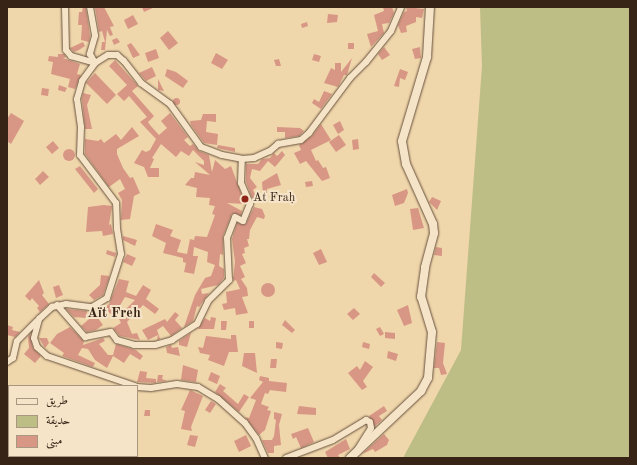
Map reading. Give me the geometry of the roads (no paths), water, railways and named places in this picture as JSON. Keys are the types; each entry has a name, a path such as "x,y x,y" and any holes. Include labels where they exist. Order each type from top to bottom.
{"main road":[{"path":"350,458 421,391 428,378 432,332 421,297 425,267 434,233 428,213 406,164 402,141 427,57 430,7"}],"street":[{"path":"65,7 66,50 71,56 95,63"},
{"path":"90,7 95,36 90,54 95,63"},
{"path":"7,362 13,358 17,341 39,319 57,305 66,304 92,307 100,304 111,290 121,254 117,229 116,203 80,155 81,127 77,98 82,81 95,63 108,55 117,56 141,83 170,104 201,148 222,155 242,159 262,155 278,144 289,140 302,140 309,133 350,78 366,62 392,31 401,7"},
{"path":"57,305 85,337 110,332 117,340 134,345 155,345 172,340 197,324 208,301 229,280 227,238 235,217 243,221 250,204 241,183 242,159"},
{"path":"39,319 34,338 41,352 133,385"},
{"path":"138,386 151,388 177,384 198,387 218,399 245,423 256,438 265,458"},
{"path":"286,458 333,440 366,420 370,422 371,428 357,452"}],"place":[{"name":"At Fraḥ","path":"245,199"}],"district":[{"name":"Aït Freh","path":"114,313"}]}
